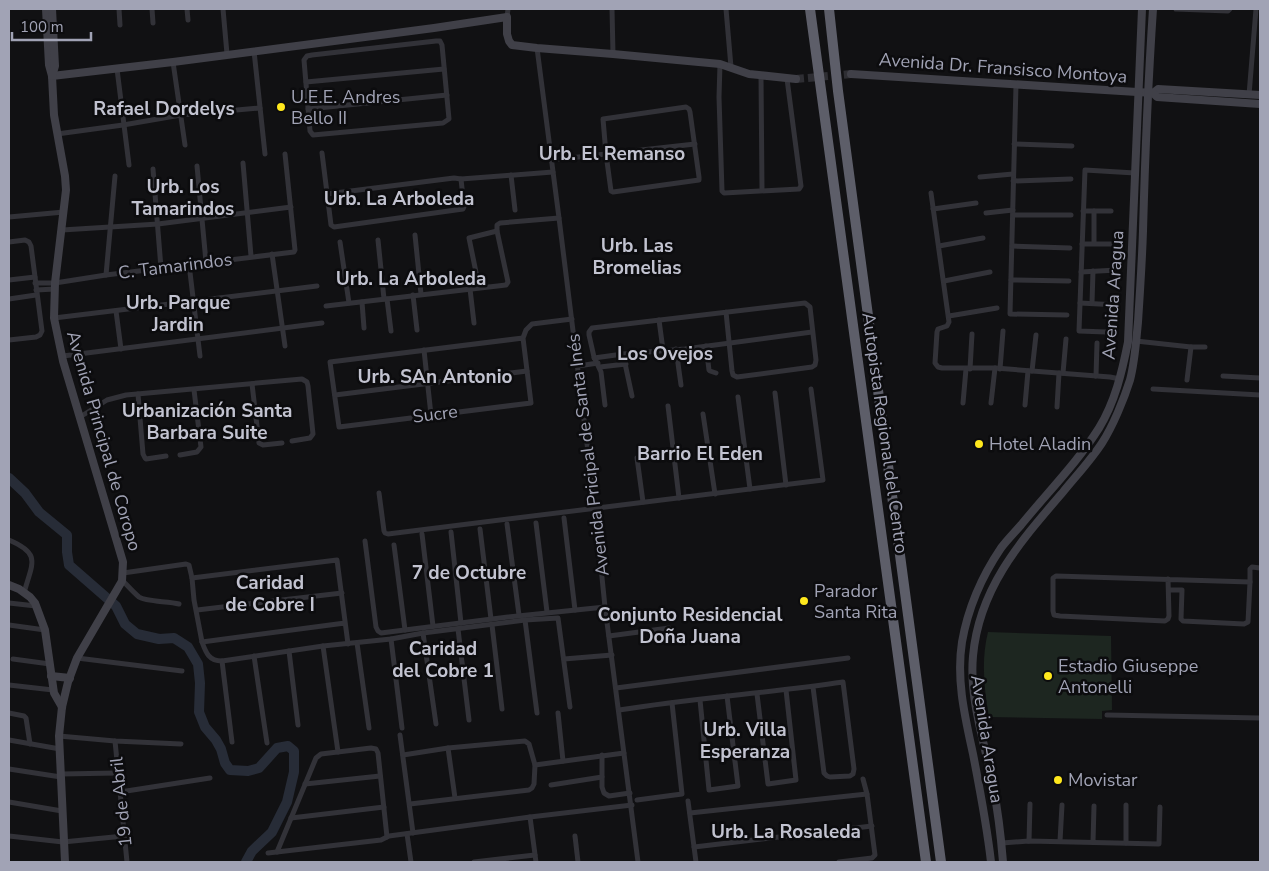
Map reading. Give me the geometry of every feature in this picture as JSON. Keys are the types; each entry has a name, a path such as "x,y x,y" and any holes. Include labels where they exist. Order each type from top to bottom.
{"highway":[{"name":"Autopista Regional del Centro","path":"810,9 926,862"},
{"name":"Autopista Regional del Centro","path":"829,9 941,862"}],"street":[{"name":"Avenida Principal de Coropo","path":"46,9 54,116 66,190 55,286 54,318 62,356 118,543 123,562 122,576"},
{"name":"Avenida Principal de Coropo","path":"52,9 55,66 52,76"},
{"path":"119,9 120,25"},
{"path":"152,9 153,23"},
{"path":"187,9 188,20"},
{"path":"223,9 227,54"},
{"path":"612,9 613,54"},
{"path":"726,9 731,67"},
{"name":"Avenida Aragua","path":"991,862 980,789 962,700 962,642 970,610 988,570 1002,548 1090,442 1110,406 1120,379 1128,342 1142,9"},
{"name":"Avenida Aragua","path":"1003,862 993,786 974,701 973,655 979,618 990,590 1007,562 1103,442 1123,400 1135,358 1141,286 1151,93 1153,9"},
{"path":"1176,9 1228,11 1230,9"},
{"path":"1249,94 1256,9"},
{"path":"52,76 434,28 507,13 507,34 512,45 720,64 749,74 796,79"},
{"path":"434,28 436,41"},
{"path":"439,40 442,43 449,119 445,122 313,136 310,131 304,60 309,56 436,41 439,40"},
{"name":"Avenida Pricipal de Santa Inés","path":"537,48 578,366 605,607 638,862"},
{"path":"254,51 265,154"},
{"path":"173,62 185,145"},
{"path":"720,64 719,97 722,191 724,193 799,189 801,186 787,79"},
{"path":"117,69 129,165"},
{"path":"306,82 444,69"},
{"name":"Avenida Dr. Fransisco Montoya","path":"851,74 1138,92 1151,93 1157,97 1260,104"},
{"path":"761,76 762,190"},
{"path":"1016,85 1010,314 1067,315"},
{"name":"Avenida Dr. Fransisco Montoya","path":"1151,93 1158,89 1260,95"},
{"path":"308,109 447,96"},
{"path":"686,107 690,112 700,176 699,180 613,192 610,189 606,154 603,119 686,107"},
{"path":"57,134 180,115 260,108"},
{"path":"552,160 695,144"},
{"path":"1014,144 1072,146"},
{"path":"322,152 331,225 334,227 463,209 461,179"},
{"path":"62,230 158,224 291,208 285,154"},
{"path":"243,163 251,256"},
{"path":"197,166 206,262"},
{"path":"153,169 161,268"},
{"path":"1106,332 1079,331 1085,170 1135,173"},
{"path":"327,194 454,178 553,172"},
{"path":"980,177 1014,174"},
{"path":"511,175 515,210"},
{"path":"106,275 115,176"},
{"path":"1013,181 1071,179"},
{"path":"931,193 949,316 947,326 938,329 937,332 935,363 938,367 998,368 1120,379"},
{"path":"933,208 976,203"},
{"name":"C. Tamarindos","path":"55,286 106,275 294,252 291,208"},
{"path":"1083,211 1110,211"},
{"path":"1094,211 1094,244"},
{"path":"9,217 64,212"},
{"path":"986,214 1013,212 1071,215"},
{"path":"326,306 506,285 508,284 497,225 500,223 559,218"},
{"path":"479,288 469,238 497,231"},
{"path":"414,235 421,294"},
{"path":"939,246 983,238"},
{"path":"9,242 24,240 29,242 31,246 41,333 36,337 9,340"},
{"path":"378,240 391,331"},
{"path":"340,242 349,304"},
{"path":"1082,244 1122,244"},
{"path":"1012,246 1070,248"},
{"path":"272,254 285,346"},
{"path":"189,264 200,356"},
{"path":"1081,272 1117,270"},
{"path":"1092,304 1093,271"},
{"path":"944,281 990,272"},
{"path":"9,280 35,280 55,286"},
{"path":"1011,280 1069,282"},
{"path":"9,299 36,293 55,286"},
{"path":"54,318 317,286"},
{"path":"470,289 474,323"},
{"path":"413,296 417,330"},
{"path":"362,302 364,328"},
{"path":"605,405 599,365 594,358 589,333 592,328 726,312 805,303 810,308 815,365 812,367 746,376 737,377 733,375 726,312"},
{"path":"1080,303 1118,304"},
{"path":"949,316 997,308"},
{"path":"116,311 121,349"},
{"path":"523,338 330,362 335,395 527,371 523,338 526,330 532,324 572,318"},
{"path":"659,320 663,350"},
{"path":"62,356 322,323"},
{"path":"991,403 1004,331"},
{"path":"594,358 812,332"},
{"path":"963,403 972,334"},
{"path":"1025,405 1036,335"},
{"path":"1057,407 1066,339"},
{"path":"1136,341 1205,347"},
{"path":"1096,376 1097,343"},
{"path":"706,346 709,370 716,373"},
{"path":"1188,380 1191,347"},
{"path":"676,349 681,385"},
{"path":"424,350 431,415"},
{"path":"623,354 632,396"},
{"path":"578,366 626,364"},
{"name":"Sucre","path":"335,395 339,427 532,403 527,371"},
{"path":"1223,376 1260,378"},
{"path":"80,417 107,400 126,395 302,379 307,382 308,386 313,434 310,438 292,441"},
{"path":"252,384 259,443 263,445 282,443"},
{"path":"379,493 384,531 388,534 823,480 811,389"},
{"path":"1153,389 1260,395"},
{"path":"180,455 196,452 201,447 194,390"},
{"path":"775,393 786,485"},
{"path":"138,394 145,458 166,456"},
{"path":"738,397 750,489"},
{"path":"668,406 679,498"},
{"path":"703,414 714,494"},
{"path":"637,458 643,502"},
{"path":"564,518 575,610"},
{"path":"536,523 547,612"},
{"path":"508,524 519,615"},
{"path":"480,529 491,619"},
{"path":"452,532 461,623"},
{"path":"422,534 433,626"},
{"path":"9,540 24,547 32,556 24,593"},
{"path":"365,541 377,630 383,633 519,615 605,607"},
{"path":"394,545 405,630"},
{"path":"192,578 337,560 348,644"},
{"path":"122,576 189,565 202,642 210,658 222,661 525,620 558,618 570,707"},
{"path":"1182,580 1181,619 1183,621 1244,624 1248,622 1250,569 1260,568"},
{"path":"65,862 59,736 62,707 77,658 104,610 116,593 122,576"},
{"path":"122,576 140,598 147,601 179,604"},
{"path":"1168,579 1169,616 1165,621 1054,615 1054,578 1056,576 1168,579 1250,582"},
{"path":"9,585 19,589 35,603 45,630 53,690 62,707"},
{"path":"1168,590 1182,590"},
{"path":"197,610 342,593"},
{"path":"9,603 36,606"},
{"path":"525,620 537,713"},
{"path":"202,642 345,622"},
{"path":"9,625 45,630"},
{"path":"492,625 502,709"},
{"path":"609,636 669,628"},
{"path":"458,629 470,720"},
{"path":"424,633 436,724"},
{"path":"391,639 402,728"},
{"path":"357,643 369,728"},
{"path":"323,646 338,752"},
{"path":"288,651 298,725"},
{"path":"564,659 612,655"},
{"path":"254,656 267,743"},
{"path":"77,658 182,671"},
{"path":"616,688 848,658"},
{"path":"13,659 50,664"},
{"path":"222,661 232,742"},
{"path":"51,676 70,678"},
{"path":"619,710 844,682 854,769 853,774 850,776 830,777 824,773 814,687"},
{"path":"9,685 53,690"},
{"path":"756,694 768,784 796,780 786,690"},
{"path":"700,700 709,790 738,786 727,696"},
{"path":"637,800 682,794 672,703"},
{"path":"1127,715 1128,707"},
{"path":"9,713 26,718 30,744"},
{"path":"558,713 563,761"},
{"path":"1106,715 1260,718"},
{"path":"400,734 413,833"},
{"path":"59,736 181,744"},
{"path":"9,740 60,749"},
{"name":"19 de Abril","path":"115,741 127,862"},
{"path":"403,755 448,748 525,741 529,744 535,765 534,784 529,790 410,804"},
{"path":"448,748 454,798"},
{"path":"277,852 316,758 322,754 376,749 387,837"},
{"path":"535,765 624,753"},
{"path":"602,755 602,787 604,793 609,796 630,793"},
{"path":"9,769 61,776 117,773"},
{"path":"305,784 380,776"},
{"path":"551,785 602,777"},
{"path":"120,792 210,778"},
{"path":"838,862 874,857 875,855 872,826 863,779"},
{"path":"980,789 993,786"},
{"path":"690,814 866,794"},
{"path":"688,801 696,862"},
{"path":"9,802 62,810"},
{"path":"1029,841 1030,804"},
{"path":"268,853 381,840 387,837 530,816 632,805"},
{"path":"1060,842 1062,805"},
{"path":"1126,805 1126,843"},
{"path":"1093,842 1094,806"},
{"path":"1002,843 1029,841 1159,844 1160,807"},
{"path":"291,818 384,808"},
{"path":"530,816 536,862"},
{"path":"694,847 872,826"},
{"path":"407,834 411,862"},
{"path":"9,836 63,842 124,836"},
{"path":"575,836 578,862"},
{"path":"474,862 535,855"}],"shaded area":[{"name":"Estadio Giuseppe Antonelli","path":"988,632 1111,636 1112,710 1102,711 1102,719 989,717 984,674 984,653"}],"waterway":[{"path":"9,478 25,493 39,512 67,535 69,565 116,606 125,624 137,634 159,639 174,638 188,647 198,664 200,683 199,712 205,727 221,749 225,763 230,770 248,771 259,768 277,748 288,746 294,751 294,772 287,802 272,832 252,851 246,862"}],"tunnel":[{"path":"796,79 851,74"}],"place":[{"name":"U.E.E. Andres Bello II","path":"281,107"},
{"name":"Hotel Aladin","path":"979,444"},
{"name":"Parador Santa Rita","path":"804,601"},
{"name":"Estadio Giuseppe Antonelli","path":"1048,676"},
{"name":"Movistar","path":"1058,780"}],"district":[{"name":"Rafael Dordelys","path":"164,108"},
{"name":"Urb. El Remanso","path":"612,153"},
{"name":"Urb. Los Tamarindos","path":"183,197"},
{"name":"Urb. La Arboleda","path":"399,198"},
{"name":"Urb. Las Bromelias","path":"637,256"},
{"name":"Urb. La Arboleda","path":"411,278"},
{"name":"Urb. Parque Jardin","path":"178,313"},
{"name":"Los Ovejos","path":"665,353"},
{"name":"Urb. SAn Antonio","path":"435,376"},
{"name":"Urbanización Santa Barbara Suite","path":"207,421"},
{"name":"Barrio El Eden","path":"700,453"},
{"name":"7 de Octubre","path":"469,572"},
{"name":"Caridad de Cobre I","path":"270,593"},
{"name":"Conjunto Residencial Doña Juana","path":"690,625"},
{"name":"Caridad del Cobre 1","path":"443,659"},
{"name":"Urb. Villa Esperanza","path":"745,740"},
{"name":"Urb. La Rosaleda","path":"786,831"}]}
